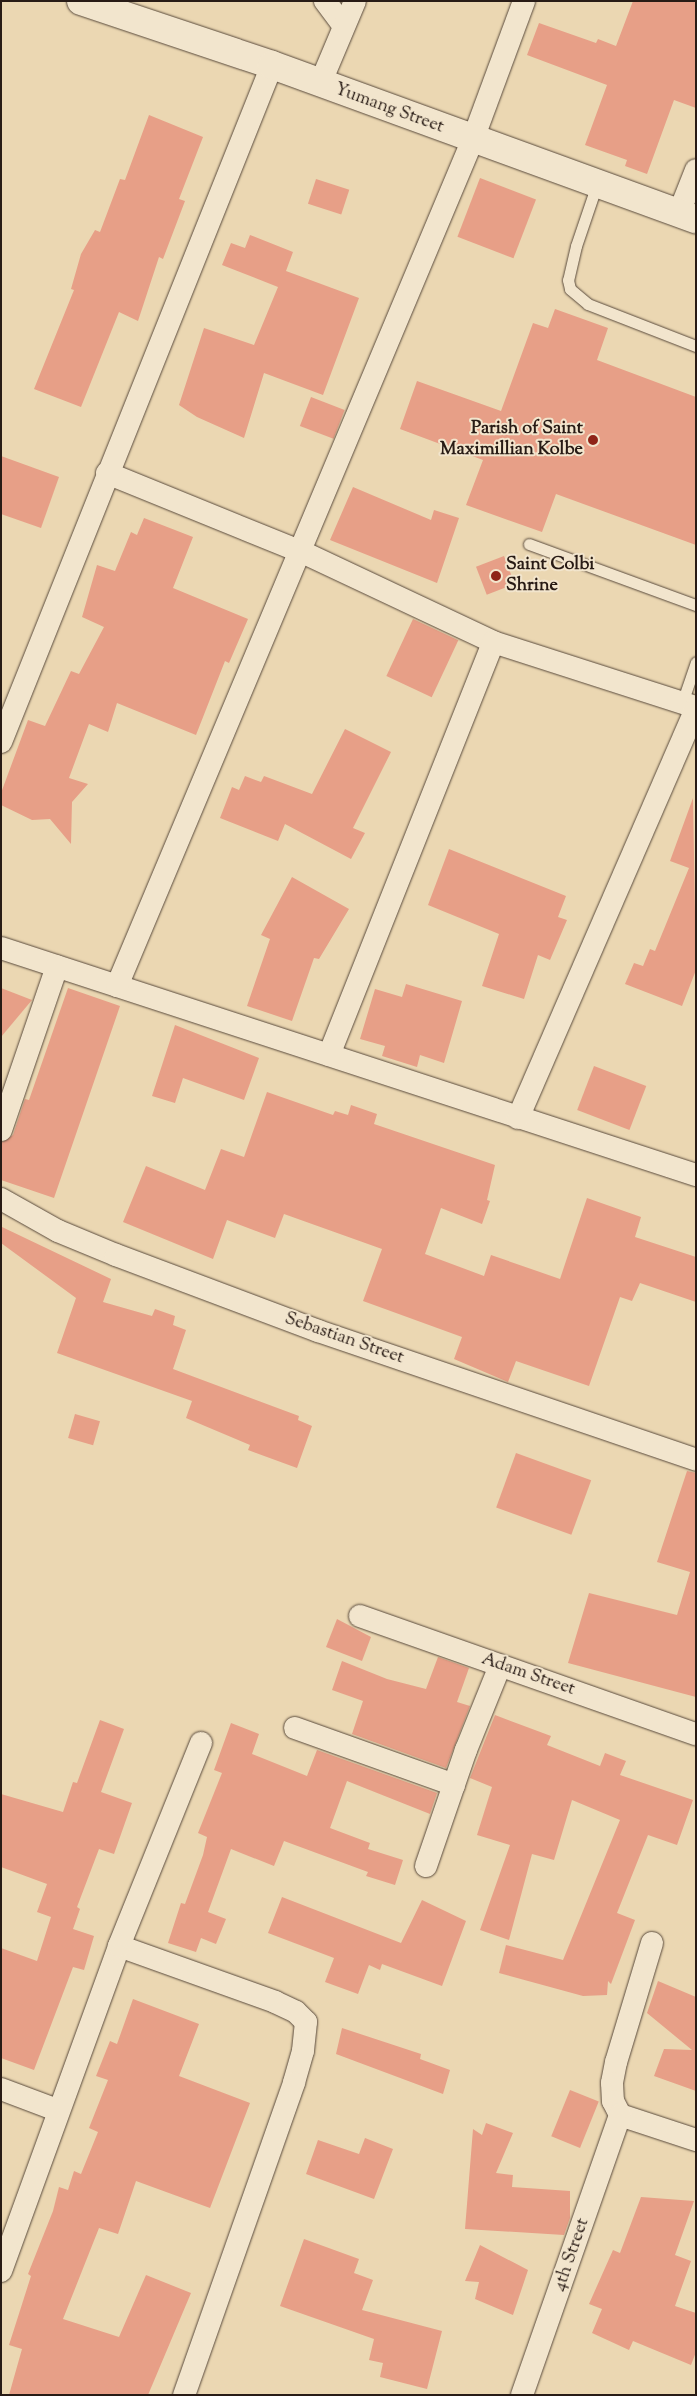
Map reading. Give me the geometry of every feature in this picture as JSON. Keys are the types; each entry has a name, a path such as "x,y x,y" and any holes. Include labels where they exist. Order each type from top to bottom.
{"main road":[{"name":"Yumang Street","path":"81,1 272,65 688,216"}],"street":[{"path":"325,1 344,26"},
{"path":"320,84 355,1"},
{"path":"117,986 302,552 472,139 524,1"},
{"path":"1,742 107,473 272,65"},
{"path":"688,216 696,170"},
{"path":"107,473 302,552 493,642 691,706 518,1118"},
{"path":"329,1054 493,642"},
{"path":"1,948 696,1175"},
{"path":"1,1130 57,966"},
{"name":"Sebastian Street","path":"1,1199 58,1231 125,1259 318,1331 696,1460"},
{"name":"Adam Street","path":"360,1616 696,1734"},
{"path":"426,1866 454,1785 500,1666"},
{"path":"295,1728 454,1785"},
{"path":"1,2270 57,2110 119,1946 201,1743"},
{"path":"652,1943 612,2083 613,2101 620,2115 696,2140"},
{"path":"119,1946 275,2002 296,2012 306,2022 303,2051 294,2083 184,2395"},
{"path":"1,2089 57,2110"},
{"name":"4th Street","path":"522,2395 620,2115"}],"lane":[{"path":"596,184 576,246 568,280 570,289 588,304 696,346"},
{"path":"529,544 696,605"},
{"path":"691,706 696,662"}],"building":[{"path":"633,1 696,1 696,108 674,100 647,174 625,166 627,160 585,145 607,85 527,55 539,23 596,43 598,39 616,46"},
{"path":"149,115 203,137 179,199 185,201 163,259 159,257 138,321 119,312 81,407 34,389 74,290 71,289 81,254 95,230 100,232 120,179 125,180"},
{"path":"480,178 536,200 513,258 457,237"},
{"path":"316,179 349,190 341,215 308,204"},
{"path":"250,235 293,252 286,271 359,298 323,395 264,373 244,438 197,417 179,405 204,328 254,345 278,287 222,265 231,243 245,248"},
{"name":"Parish of Saint Maximillian Kolbe","path":"555,309 608,328 597,360 696,397 696,545 556,494 542,532 466,505 483,460 400,429 417,381 501,411 533,323 548,328"},
{"path":"311,397 345,410 333,439 300,426"},
{"path":"1,456 59,477 41,528 1,514"},
{"path":"353,487 431,520 434,510 459,518 437,583 330,540"},
{"path":"144,518 193,537 173,588 248,619 229,663 225,661 196,735 117,703 108,732 89,724 69,778 88,784 72,802 71,844 50,819 32,820 1,805 1,793 28,720 45,726 71,671 79,674 104,627 82,617 97,565 115,571 131,532 137,535"},
{"name":"Saint Colbi Shrine","path":"504,556 515,584 487,595 476,567"},
{"path":"413,619 458,640 432,697 386,676"},
{"path":"345,729 391,752 353,828 365,833 351,859 285,824 278,841 220,818 232,787 239,790 245,776 261,782 264,776 312,794"},
{"path":"693,798 696,970 682,1006 625,984 634,963 643,966 650,949 655,951 689,868 670,861"},
{"path":"449,849 566,896 558,917 567,920 550,960 538,955 524,999 482,986 499,934 428,905"},
{"path":"292,877 349,909 319,959 314,958 292,1021 247,1006 270,939 261,935"},
{"path":"406,984 462,1001 444,1063 420,1055 417,1067 382,1056 385,1046 360,1039 375,989 402,997"},
{"path":"1,988 32,1000 1,1037"},
{"path":"68,988 120,1006 54,1198 1,1180 1,1143 13,1135 25,1099 29,1100"},
{"path":"175,1025 259,1058 244,1100 183,1078 175,1103 152,1096"},
{"path":"594,1066 646,1086 629,1130 577,1110"},
{"path":"267,1092 333,1115 335,1111 348,1115 351,1105 377,1114 374,1124 495,1165 487,1200 490,1201 482,1224 441,1208 425,1254 484,1276 491,1255 560,1279 587,1198 641,1217 635,1237 696,1257 696,1302 640,1283 632,1301 620,1297 589,1386 516,1361 508,1382 454,1359 462,1337 363,1301 382,1249 284,1214 275,1238 227,1220 213,1259 123,1222 146,1166 205,1190 221,1149 244,1157"},
{"path":"2,1227 111,1279 103,1302 152,1316 155,1309 175,1316 173,1325 186,1330 173,1369 299,1416 298,1420 312,1426 297,1468 248,1450 250,1445 186,1418 192,1401 57,1353 76,1298 1,1243"},
{"path":"75,1414 100,1421 93,1445 68,1438"},
{"path":"516,1453 591,1480 571,1535 496,1508"},
{"path":"687,1471 696,1473 696,1697 568,1663 589,1593 677,1615 690,1572 657,1562"},
{"path":"337,1619 371,1637 362,1661 326,1647"},
{"path":"438,1657 469,1668 457,1702 470,1706 446,1768 352,1734 363,1701 332,1690 342,1661 387,1679 426,1689"},
{"path":"495,1715 551,1736 547,1745 600,1766 605,1753 626,1761 620,1775 693,1800 677,1845 648,1835 617,1913 635,1920 611,1984 608,1981 607,1995 583,1996 499,1973 506,1945 563,1960 620,1820 572,1800 554,1860 532,1854 509,1940 480,1930 510,1845 477,1835 492,1787 470,1778"},
{"path":"100,1720 124,1729 101,1792 132,1803 114,1854 99,1849 77,1907 80,1909 73,1929 94,1936 84,1970 73,1967 34,2070 1,2058 1,1948 37,1961 51,1917 37,1912 47,1884 1,1867 1,1794 63,1812 73,1782 77,1783"},
{"path":"231,1723 259,1734 252,1754 307,1776 317,1750 437,1793 430,1814 347,1781 330,1828 370,1843 368,1849 403,1860 395,1885 366,1876 368,1872 284,1841 274,1866 231,1849 208,1912 226,1919 216,1944 201,1938 196,1952 168,1943 181,1903 185,1904 203,1855 207,1837 198,1833 222,1773 214,1770"},
{"path":"282,1897 401,1943 422,1900 466,1921 442,1986 382,1964 380,1970 369,1965 358,1994 325,1982 334,1958 268,1933"},
{"path":"658,1981 696,1997 696,2091 654,2076 664,2049 692,2050 647,2013"},
{"path":"133,1999 199,2024 179,2076 250,2103 210,2208 136,2181 118,2234 99,2228 63,2319 119,2337 146,2275 191,2293 148,2395 9,2395 22,2349 9,2345 31,2276 28,2274 53,2211 59,2187 68,2190 74,2171 81,2174 98,2132 89,2128 108,2080 96,2076 110,2041 117,2044"},
{"path":"342,2028 421,2054 420,2059 450,2070 443,2094 336,2054"},
{"path":"570,2090 599,2102 580,2148 551,2136"},
{"path":"486,2123 513,2133 496,2173 513,2175 512,2187 570,2191 570,2218 564,2235 465,2229 473,2129 482,2135"},
{"path":"365,2138 393,2149 374,2199 306,2174 318,2140 359,2154"},
{"path":"641,2197 694,2201 675,2255 691,2261 675,2306 696,2313 696,2352 691,2365 633,2341 629,2350 592,2333 602,2309 589,2304 613,2250 620,2253"},
{"path":"304,2239 359,2259 354,2273 373,2280 362,2310 442,2331 427,2389 380,2377 383,2363 369,2360 374,2339 280,2306"},
{"path":"480,2245 528,2270 513,2315 475,2299 479,2282 465,2281"}],"place":[{"name":"Parish of Saint Maximillian Kolbe","path":"593,440"},
{"name":"Saint Colbi Shrine","path":"496,576"}]}
